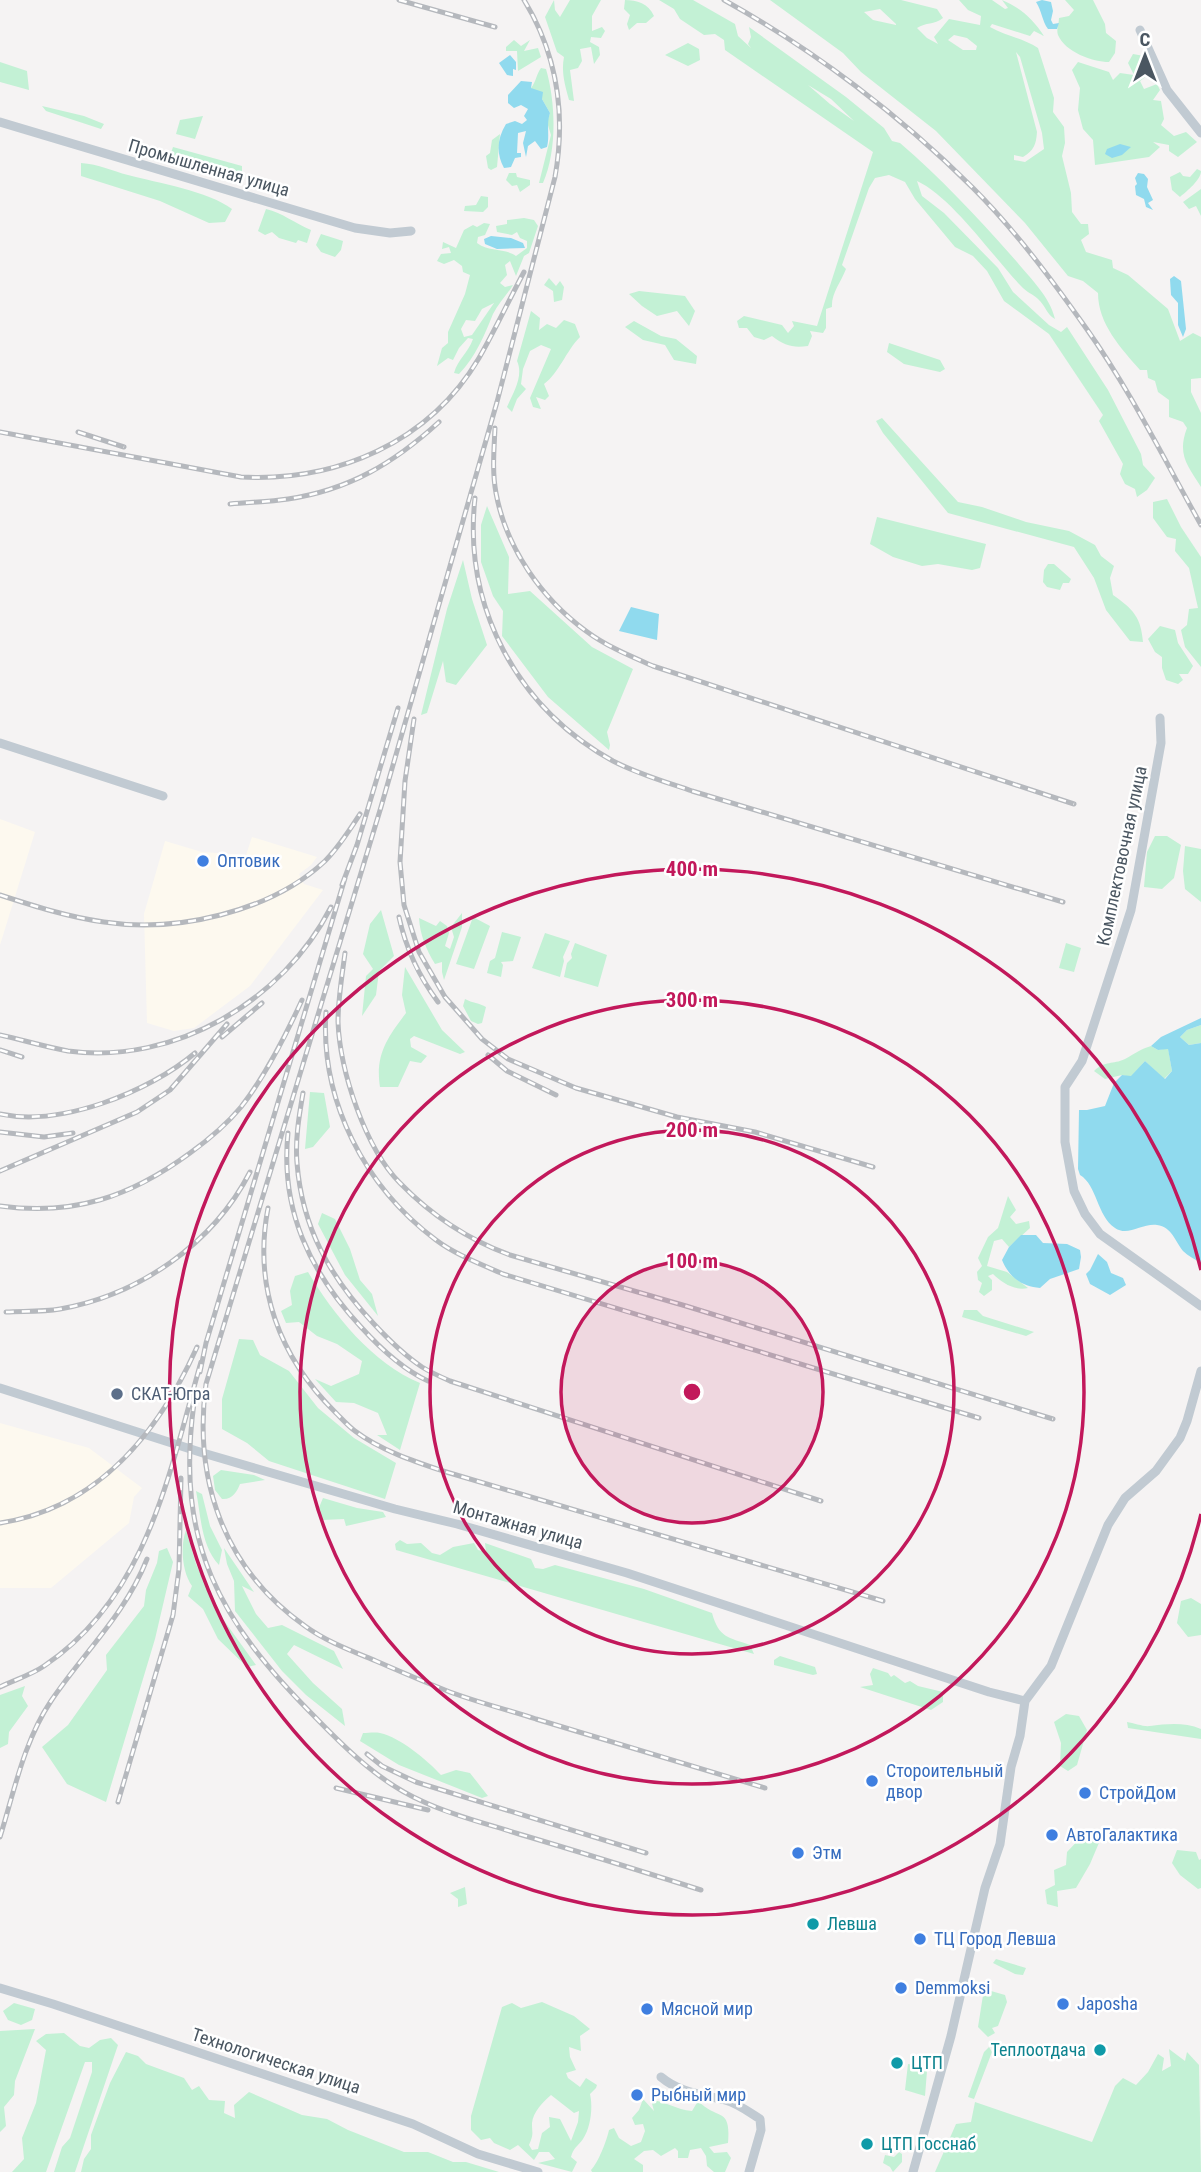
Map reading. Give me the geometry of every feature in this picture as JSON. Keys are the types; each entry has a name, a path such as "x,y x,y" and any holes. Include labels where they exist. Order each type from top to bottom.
{"street":[{"path":"1140,30 1167,90 1201,132"},
{"name":"Промышленная улица","path":"0,122 355,228 390,233 411,231"},
{"name":"Комплектовочная улица","path":"1160,718 1161,743 1131,910 1082,1061 1065,1087 1065,1142 1074,1191 1085,1214 1100,1234 1201,1306"},
{"path":"0,743 163,796"},
{"path":"913,2172 951,2036 985,1888 1000,1844 1011,1767 1020,1736 1025,1701 1051,1667 1108,1525 1125,1497 1156,1471 1180,1438 1188,1422 1201,1371"},
{"name":"Монтажная улица","path":"0,1388 203,1453 395,1510 457,1524 627,1573 989,1692 1025,1701"},
{"name":"Технологическая улица","path":"0,1989 53,2004 413,2124 478,2154 538,2172"},
{"path":"661,2077 673,2087 695,2095 727,2101 760,2119 761,2130 749,2172"}],"shaded area":[{"path":"0,819 35,832 0,945"},
{"name":"Оптовик","path":"252,837 317,857 299,874 304,884 323,890 250,986 194,1028 174,1031 147,1023 144,914 165,841 202,852 246,855"},
{"path":"0,1423 89,1448 142,1488 134,1497 129,1523 51,1588 0,1588"}],"green space":[{"path":"554,0 555,10 560,17 570,0 601,0 592,16 592,31 602,27 605,31 601,38 591,37 590,42 599,47 600,55 594,64 591,47 580,49 582,61 578,68 570,70 574,101 569,100 565,84 564,57 557,52 545,17"},
{"path":"625,0 642,3 654,16 646,23 637,23 629,30 627,24 630,15 624,9"},
{"path":"659,0 693,0 735,24 738,36 751,48 748,44 751,37 749,27 884,128 892,141 900,143 960,200 1039,289 1049,303 1055,319 1038,299 1021,286 944,200 917,181 922,196 944,213 998,268 1013,292 1049,325 1061,332 1067,327 1108,390 1141,454 1143,465 1155,478 1147,490 1137,497 1135,489 1125,484 1120,474 1123,464 1099,421 1103,415 1049,334 1004,301 987,271 973,256 955,247 915,199 905,182 889,175 875,178 869,188 842,265 846,269 832,307 826,309 826,328 823,333 810,331 812,336 808,346 798,347 789,346 772,336 764,340 754,337 747,328 739,328 737,321 744,316 782,325 788,333 794,326 792,321 817,326 873,152 725,50 724,40 715,34 704,35 680,19 674,9","holes":["808,85 831,99 854,121"]},
{"path":"770,0 901,0 937,9 943,18 917,28 938,44 934,37 949,19 980,25 981,16 968,10 959,0 992,0 1005,9 1008,8 1002,0 1021,10 1035,24 1044,36 1034,31 1030,36 992,24 990,27 1038,48 1054,98 1053,112 1064,127 1062,156 1071,193 1072,212 1081,224 1088,224 1089,234 1081,240 1086,252 1112,260 1113,268 1128,275 1168,309 1180,341 1193,333 1201,337 1201,378 1191,379 1191,392 1201,413 1201,487 1183,452 1187,428 1183,422 1169,417 1169,400 1158,392 1155,381 1148,378 1147,370 1140,370 1112,335 1102,315 1098,293 1083,281 1068,276 1025,223 936,131 861,72 843,53","holes":["880,9 896,24 896,25 873,20 864,12","954,35 967,38 977,46 976,50 963,50 948,40","1016,52 1020,57 1042,133 1044,149 1025,162 1014,160 1014,155 1023,157 1032,149 1037,132"]},
{"path":"1065,0 1093,0 1105,24 1106,33 1116,41 1115,53 1109,62 1080,55 1062,41 1057,33 1059,18 1069,16 1074,10"},
{"path":"514,40 521,46 530,40 524,51 538,48 541,57 518,71 517,51 506,51 506,47"},
{"path":"688,43 699,49 700,60 688,66 665,55"},
{"path":"1133,54 1144,56 1152,72 1140,81 1144,89 1157,84 1160,90 1153,100 1161,101 1164,119 1161,125 1174,136 1186,132 1197,142 1178,157 1169,151 1169,145 1153,142 1160,147 1149,157 1095,165 1093,140 1083,129 1078,110 1080,88 1072,70 1078,62 1109,72 1113,80 1120,73 1134,75 1128,63"},
{"path":"0,62 27,71 29,90 0,82"},
{"path":"541,68 546,69 549,82 554,127 548,170 543,183 539,183 551,135 547,122 550,113 542,99 531,88"},
{"path":"42,106 84,116 104,124 101,129 46,111"},
{"path":"203,116 195,139 176,134 180,120"},
{"path":"500,134 497,167 491,170 488,168 486,156 490,153 492,140"},
{"path":"173,147 242,166 242,176 239,182 181,165 170,156"},
{"path":"81,163 196,192 232,209 225,222 209,223 160,201 81,176"},
{"path":"1197,169 1201,171 1199,178 1180,197 1172,190 1170,177 1180,172 1183,176 1190,177"},
{"path":"509,173 516,173 517,177 530,180 530,185 520,192 517,185 512,186 506,180"},
{"path":"1201,189 1201,216 1196,206 1189,209 1183,202"},
{"path":"481,196 488,197 488,207 483,212 464,211 465,206 476,205"},
{"path":"266,209 311,230 307,243 298,240 296,243 279,238 272,232 265,235 258,231"},
{"path":"524,218 534,220 538,226 529,253 524,256 516,276 510,261 505,265 507,275 500,283 505,287 513,285 495,310 470,360 459,374 454,373 473,339 468,338 453,360 448,358 437,366 442,348 448,343 448,332 465,294 470,275 463,272 462,266 454,260 444,264 437,261 441,254 451,253 449,247 442,249 443,242 456,248 464,230 473,225 477,227 484,223 490,224 485,235 478,237 477,243 516,256 527,248 527,241 520,238 517,232 512,235 497,232 496,226 507,224 507,220","holes":["494,303 472,335 464,337 461,329 466,320 475,321 482,309"]},
{"path":"321,234 343,241 341,250 335,257 321,252 316,245"},
{"path":"549,278 556,286 560,281 564,287 562,300 554,302 553,291 544,285"},
{"path":"639,291 685,296 695,311 689,326 677,311 657,316 642,306 629,294"},
{"path":"531,311 540,318 539,330 547,324 556,328 564,320 575,324 580,337 544,384 549,396 545,400 536,397 541,409 533,407 530,398 551,349 541,345 530,351 521,384 526,389 517,399 512,412 507,407 518,378 517,361"},
{"path":"634,321 661,336 676,339 697,356 696,364 674,360 665,345 643,340 625,327"},
{"path":"889,343 940,360 945,369 940,372 904,364 887,352"},
{"path":"882,418 958,502 1026,522 1069,531 1095,545 1101,556 1114,566 1110,578 1113,595 1135,614 1143,642 1130,641 1106,610 1094,578 1074,547 948,513 883,433 876,421"},
{"path":"1167,499 1201,557 1201,667 1185,647 1181,630 1187,625 1189,609 1198,608 1189,568 1175,551 1176,539 1167,537 1153,518 1153,502"},
{"path":"487,506 509,557 508,594 530,591 592,647 633,669 607,732 609,750 548,697 502,636 503,611 493,596 481,562 481,525"},
{"path":"877,517 986,544 980,568 972,570 938,564 922,566 893,557 870,544"},
{"path":"463,560 487,645 456,685 446,682 443,661 427,713 421,715 447,609"},
{"path":"1048,564 1054,564 1071,579 1069,583 1063,583 1060,590 1047,587 1043,582 1044,570"},
{"path":"1160,626 1175,630 1178,643 1193,666 1188,674 1179,674 1183,680 1178,684 1166,680 1162,657 1155,652 1148,639"},
{"path":"1155,836 1167,836 1181,845 1174,878 1162,889 1144,887 1147,852"},
{"path":"1185,846 1201,849 1201,902 1185,889"},
{"path":"381,910 394,956 379,971 376,995 362,1016 366,976 373,969 363,954 370,924"},
{"path":"462,913 462,927 444,980 442,962 435,964 429,953 419,918 436,926 440,921 447,926 449,933 445,946 450,949 454,937 451,927"},
{"path":"473,917 490,926 474,969 456,964"},
{"path":"502,932 521,937 513,961 501,962 501,977 487,973 490,961 495,958"},
{"path":"545,933 570,941 563,957 560,977 532,968"},
{"path":"575,943 607,955 598,987 564,977"},
{"path":"1066,943 1081,948 1074,972 1059,968"},
{"path":"405,967 442,1030 465,1052 460,1054 414,1036 410,1039 411,1047 427,1056 421,1063 410,1061 398,1087 380,1087 379,1065 384,1047 406,1013 402,995"},
{"path":"465,999 486,1007 482,1023 471,1021 463,1006"},
{"path":"1201,1025 1201,1043 1189,1045 1180,1037 1187,1030"},
{"path":"1151,1046 1158,1050 1168,1048 1172,1071 1164,1079 1145,1061 1131,1077 1122,1075 1105,1079 1094,1071 1102,1065 1125,1059"},
{"path":"310,1092 324,1093 330,1127 313,1147 305,1149"},
{"path":"1008,1196 1016,1210 1010,1217 1016,1224 1029,1221 1030,1228 1009,1247 1002,1239 994,1241 987,1266 1007,1272 1028,1288 1009,1286 993,1274 988,1276 992,1280 992,1290 984,1296 979,1292 982,1283 978,1280 977,1272 982,1266 978,1258 988,1237 998,1228"},
{"path":"322,1213 335,1219 350,1249 360,1280 372,1294 378,1316 345,1275 318,1224"},
{"path":"308,1272 342,1321 370,1351 386,1364 420,1383 400,1450 377,1435 387,1435 378,1413 354,1403 336,1402 315,1379 331,1386 359,1374 362,1361 337,1344 317,1336 299,1322 286,1323 281,1311 292,1305 290,1291 295,1276"},
{"path":"964,1310 977,1310 983,1316 1034,1332 1026,1336 962,1317"},
{"path":"239,1339 253,1340 260,1355 289,1371 318,1408 354,1438 396,1463 385,1499 269,1461 247,1443 222,1429 222,1399"},
{"path":"221,1470 254,1475 265,1480 240,1484 234,1495 222,1499 215,1490 213,1476"},
{"path":"196,1491 202,1494 210,1526 222,1550 219,1565 205,1540"},
{"path":"323,1498 383,1512 386,1517 346,1526 344,1519 323,1520 318,1510"},
{"path":"186,1530 196,1564 220,1615 256,1665 247,1667 218,1639 203,1609 188,1596 192,1586 183,1559"},
{"path":"400,1540 407,1544 421,1543 432,1553 440,1555 453,1547 474,1543 478,1550 486,1552 485,1543 531,1559 535,1568 543,1569 555,1565 644,1589 712,1613 721,1632 750,1645 754,1654 396,1550 395,1544"},
{"path":"167,1548 173,1562 155,1639 106,1802 67,1784 42,1747 68,1725 107,1670 106,1655 144,1606 146,1590 159,1551"},
{"path":"224,1548 254,1592 242,1586 256,1614 268,1628 282,1625 334,1651 343,1669 294,1645 287,1654 313,1683 342,1709 345,1726 306,1695 282,1671 235,1611 234,1581"},
{"path":"1191,1598 1201,1604 1201,1635 1188,1637 1177,1623 1181,1601"},
{"path":"780,1656 815,1667 817,1674 774,1665 774,1660"},
{"path":"873,1668 888,1673 891,1677 894,1675 905,1683 910,1681 918,1686 943,1692 943,1702 931,1710 860,1687 873,1685 870,1674"},
{"path":"25,1686 22,1696 28,1706 9,1732 8,1744 0,1748 0,1695"},
{"path":"1066,1714 1079,1716 1087,1730 1077,1765 1068,1771 1060,1766 1061,1743 1054,1722"},
{"path":"1127,1722 1148,1726 1188,1725 1201,1729 1201,1739 1128,1728"},
{"path":"363,1733 380,1733 396,1739 421,1756 441,1775 456,1770 470,1773 488,1796 482,1798 399,1765 360,1741"},
{"path":"1085,1833 1101,1838 1090,1864 1076,1888 1057,1891 1058,1907 1047,1904 1045,1890 1055,1885 1054,1870 1066,1865 1067,1852"},
{"path":"1177,1850 1196,1852 1199,1860 1201,1859 1201,1888 1198,1889 1180,1875 1172,1863"},
{"path":"465,1887 467,1904 458,1907 458,1899 450,1893"},
{"path":"996,1959 1026,1968 1023,1975 993,1963"},
{"path":"984,1989 1005,1995 1007,2002 998,2026 992,2028 995,2033 988,2037 978,2027"},
{"path":"542,2002 574,2016 590,2029 580,2036 581,2051 569,2047 576,2070 566,2073 568,2078 580,2087 586,2078 597,2085 590,2094 588,2129 571,2157 577,2162 572,2172 538,2163 555,2159 549,2152 539,2152 534,2160 518,2145 510,2150 494,2143 490,2138 481,2140 471,2130 471,2116 502,2007 512,2003 521,2008","holes":["551,2095 574,2113 579,2111 571,2141 560,2119 549,2117 550,2127 542,2133 538,2149 532,2150 529,2145 534,2115"]},
{"path":"14,2003 35,2009 32,2020 21,2025 8,2020 3,2011"},
{"path":"35,2029 15,2081 14,2095 4,2107 6,2126 0,2132 0,2031"},
{"path":"64,2033 80,2046 89,2048 100,2040 111,2038 118,2045 75,2172 54,2172 62,2147 70,2138 92,2072 92,2062 85,2062 46,2172 12,2172 24,2159 22,2138 36,2103 46,2050 36,2041 46,2034"},
{"path":"989,2047 992,2052 974,2099 968,2097 984,2052"},
{"path":"1169,2049 1185,2061 1187,2052 1199,2065 1201,2172 935,2172 956,2124 971,2122 975,2102 1092,2142 1115,2086 1123,2078 1136,2085 1148,2072 1158,2054 1164,2058 1162,2071 1171,2066"},
{"path":"126,2052 138,2056 146,2064 184,2078 192,2090 199,2086 209,2100 225,2101 224,2113 235,2118 234,2105 249,2092 302,2115 327,2119 404,2152 428,2152 453,2162 466,2162 499,2172 81,2172 84,2159 91,2149 91,2135 110,2083"},
{"path":"908,2064 921,2066 927,2071 925,2096 905,2090"},
{"path":"643,2099 654,2111 651,2100 692,2111 698,2101 722,2116 727,2124 728,2143 709,2147 714,2153 727,2152 731,2158 725,2172 714,2172 707,2166 706,2156 701,2148 690,2150 688,2158 678,2158 675,2148 661,2156 653,2150 644,2151 634,2159 643,2165 643,2172 592,2172 609,2130 614,2128 619,2138 631,2146 641,2142 645,2131 643,2124 635,2125 632,2118"},
{"path":"899,2152 902,2154 902,2162 893,2172 883,2163 885,2155 894,2157"}],"water":[{"path":"1036,2 1051,2 1051,20 1053,24 1059,23 1057,29 1048,29 1046,26"},
{"path":"510,55 516,62 513,76 507,75 499,63"},
{"path":"521,81 532,82 531,88 543,92 542,99 550,113 547,147 541,149 535,141 528,146 526,157 523,143 526,131 518,133 517,153 521,153 521,157 515,158 511,167 504,168 499,151 503,130 506,124 515,121 522,124 527,120 524,116 528,109 521,105 514,108 508,103 508,95"},
{"path":"1120,144 1131,147 1122,155 1112,158 1105,154 1107,149"},
{"path":"1138,173 1144,174 1148,179 1147,187 1153,200 1148,203 1153,210 1146,207 1144,199 1136,195 1135,178"},
{"path":"491,236 511,238 523,243 525,248 497,249 485,244 484,239"},
{"path":"1174,276 1181,281 1186,329 1183,337 1178,325 1178,303 1171,295 1170,279"},
{"path":"631,607 659,614 657,640 619,631"},
{"path":"1201,1018 1201,1025 1187,1030 1180,1037 1189,1045 1201,1043 1201,1263 1183,1251 1170,1231 1162,1226 1151,1225 1125,1231 1115,1228 1104,1216 1090,1186 1078,1169 1079,1110 1105,1106 1114,1083 1122,1075 1131,1076 1145,1061 1165,1079 1172,1071 1168,1049 1158,1050 1151,1046 1161,1037"},
{"path":"1021,1235 1036,1235 1043,1243 1067,1244 1080,1250 1079,1269 1050,1279 1040,1288 1022,1283 1012,1276 1002,1260 1009,1247"},
{"path":"1098,1254 1107,1262 1111,1273 1123,1278 1126,1285 1110,1295 1090,1284 1086,1274"}],"railway":[{"path":"399,0 495,27"},
{"path":"524,0 544,42 556,85 559,131 555,177 497,402 381,807 206,1384 203,1420 205,1454 210,1488 220,1520 235,1550 254,1578 277,1603 313,1632 419,1680 479,1702 765,1788"},
{"path":"724,0 791,40 855,86 916,135 989,204 1046,274 1102,352 1132,400 1201,525"},
{"path":"0,432 241,477 276,477 345,464 377,451 407,434 434,413 458,388 479,358 524,272"},
{"path":"230,504 288,499 331,489 388,462 439,422"},
{"path":"495,428 495,485 501,513 517,552 528,571 555,604 594,636 653,666 1074,804"},
{"path":"78,432 124,447"},
{"path":"475,498 474,538 478,578 488,615 504,650 524,683 549,713 579,739 613,761 662,781 1063,902"},
{"path":"342,885 357,845 398,708"},
{"path":"414,719 405,781 400,862 404,905 419,952 445,997 482,1039 508,1059 576,1088 677,1117 755,1132 873,1167"},
{"path":"0,895 77,917 132,925 191,921 221,915 278,894 303,879 330,856 360,814"},
{"path":"200,1372 206,1343 345,878"},
{"path":"0,1035 68,1051 108,1053 147,1048 186,1036 222,1020 255,998 285,971 310,941 331,907"},
{"path":"399,917 414,961 438,1002"},
{"path":"345,953 338,1022 344,1063 357,1108 387,1168 424,1206 451,1225 510,1255 1053,1419"},
{"path":"0,1206 52,1208 100,1200 145,1181 190,1153 230,1120 241,1107 259,1082 302,1000"},
{"path":"222,1037 262,1003"},
{"path":"326,1012 326,1045 331,1078 339,1109 352,1140 388,1195 411,1219 444,1245 503,1274 979,1418"},
{"path":"0,1171 137,1112 170,1090 227,1024"},
{"path":"0,1050 22,1057"},
{"path":"0,1114 24,1117 50,1115 103,1103 154,1081 195,1053"},
{"path":"488,1055 507,1071 556,1095"},
{"path":"303,1093 297,1137 297,1163 300,1187 312,1230 344,1288 374,1324 409,1357 425,1369 450,1381 821,1501"},
{"path":"0,1132 44,1137 73,1133"},
{"path":"288,1133 287,1161 294,1214 313,1262 343,1306 368,1335 400,1364 428,1381"},
{"path":"6,1312 53,1310 89,1302 118,1292 145,1278 171,1262 216,1222 250,1172"},
{"path":"268,1208 264,1265 268,1293 285,1344 316,1391 347,1425 365,1438 397,1454 443,1471 883,1601"},
{"path":"0,1523 35,1515 67,1501 95,1483 121,1461 144,1436 164,1408 197,1347"},
{"path":"0,1687 44,1666 79,1638 107,1605 131,1569 164,1489 201,1362"},
{"path":"194,1403 190,1453 191,1498 199,1539 212,1577 230,1613 253,1648 340,1743 394,1786 435,1807 701,1890"},
{"path":"118,1802 173,1615 179,1569 181,1478"},
{"path":"0,1837 21,1767 42,1716 116,1616 147,1559"},
{"path":"367,1754 382,1766 416,1782 646,1853"},
{"path":"336,1788 428,1810"}],"place":[{"name":"Оптовик","path":"203,861"},
{"name":"СКАТ-Югра","path":"117,1394"},
{"name":"Стороительный двор","path":"872,1781"},
{"name":"СтройДом","path":"1085,1793"},
{"name":"АвтоГалактика","path":"1052,1835"},
{"name":"Этм","path":"798,1853"},
{"name":"Левша","path":"813,1924"},
{"name":"ТЦ Город Левша","path":"920,1939"},
{"name":"Demmoksi","path":"901,1988"},
{"name":"Japosha","path":"1063,2004"},
{"name":"Мясной мир","path":"647,2009"},
{"name":"Теплоотдача","path":"1100,2050"},
{"name":"ЦТП","path":"897,2063"},
{"name":"Рыбный мир","path":"637,2095"},
{"name":"ЦТП Госснаб","path":"867,2144"}]}
